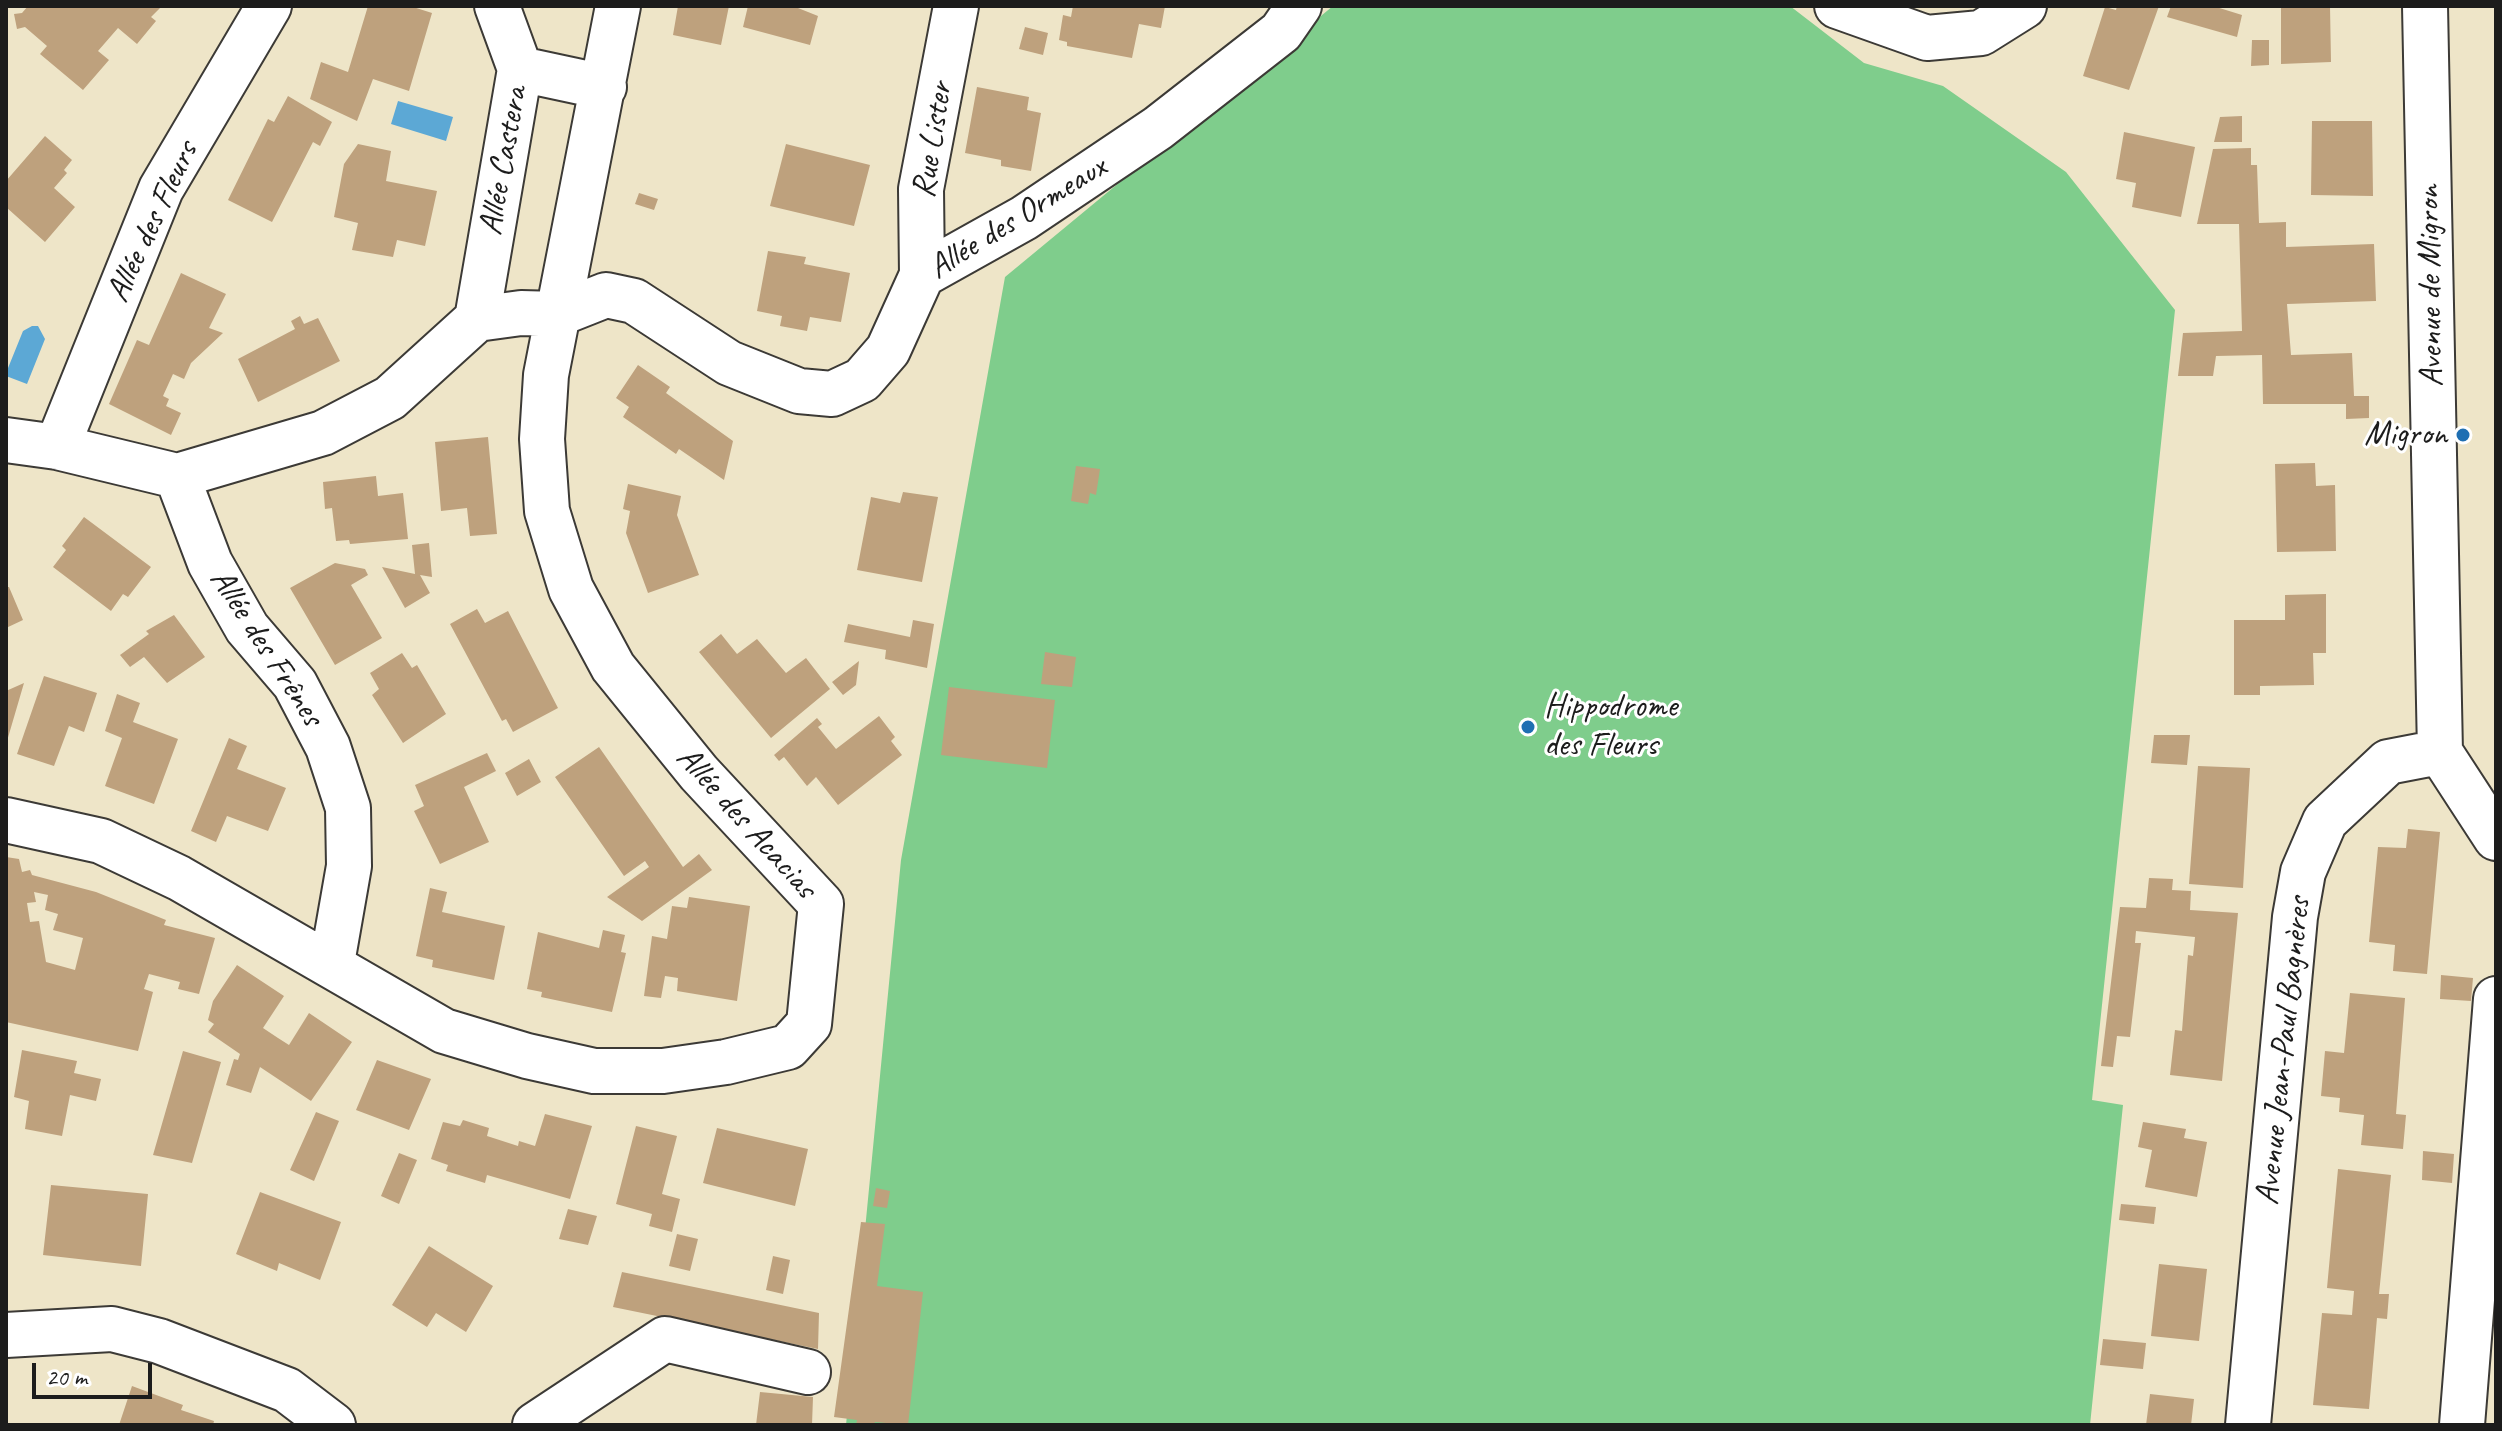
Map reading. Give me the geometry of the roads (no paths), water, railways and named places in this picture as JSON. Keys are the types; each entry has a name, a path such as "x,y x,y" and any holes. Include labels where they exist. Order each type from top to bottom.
{"street":[{"name":"Allée des Fleurs","path":"57,447 161,189 269,6"},
{"name":"Allée Castera","path":"477,319 520,69 497,6"},
{"path":"6,440 57,447 177,476 323,433 390,398 477,319 521,313 558,314 618,6"},
{"name":"Rue Lister","path":"922,275 921,189 956,6"},
{"name":"Allée des Ormeaux","path":"558,314 606,295 634,301 729,363 799,391 832,394 862,380 888,350 922,275 1024,218 1158,128 1281,32 1299,6"},
{"path":"1837,6 1981,33 2024,6"},
{"name":"Avenue de Migron","path":"2425,6 2440,752"},
{"path":"520,69 604,87"},
{"name":"Allée des Acacias","path":"6,820 101,841 179,878 332,963 444,1031 527,1056 594,1071 663,1071 726,1062 788,1047 809,1024 821,904 699,773 613,667 571,589 547,511 542,439 546,375 558,314"},
{"name":"Allée des Frênes","path":"177,476 210,563 247,628 295,684 328,747 348,808 349,866 332,963"},
{"path":"2440,752 2496,838"},
{"name":"Avenue Jean-Paul Bagnères","path":"2248,1425 2295,917 2303,872 2325,821 2388,762 2440,752"},
{"path":"2462,1425 2496,999"},
{"path":"6,1335 112,1329 159,1341 287,1390 333,1425"},
{"path":"535,1425 665,1339 808,1372"}],"water":[{"path":"398,101 453,117 446,141 391,124"},
{"path":"38,326 45,339 27,384 6,376 6,373 23,331"}],"place":[{"name":"Migron","path":"2463,435"},
{"name":"Hippodrome des Fleurs","path":"1528,727"}]}
